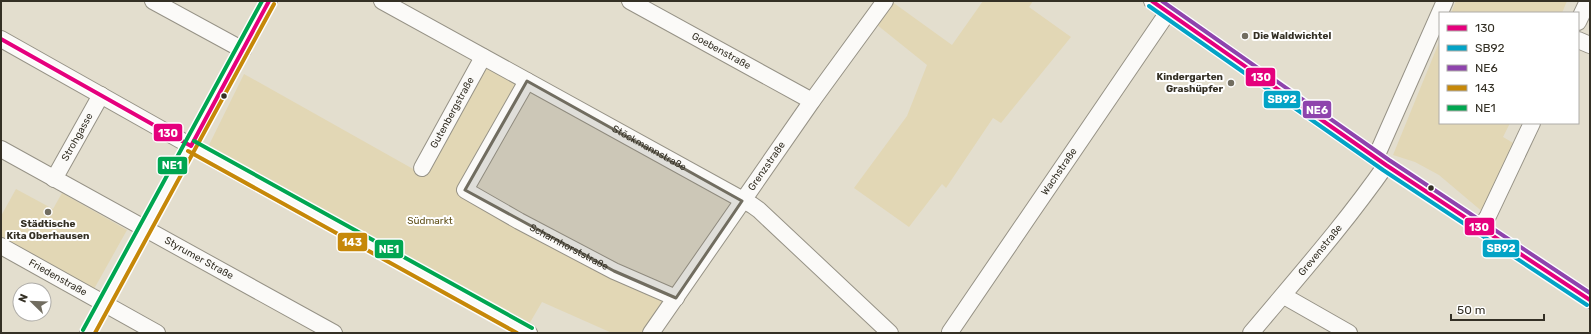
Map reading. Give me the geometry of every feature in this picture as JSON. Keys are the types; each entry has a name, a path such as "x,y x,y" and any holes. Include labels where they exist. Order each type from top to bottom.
{"street":[{"path":"153,1 243,50"},
{"path":"88,333 269,1"},
{"name":"Stöckmannstraße","path":"382,1 759,210 890,333"},
{"name":"Goebenstraße","path":"630,1 812,101"},
{"name":"Grenzstraße","path":"651,333 812,101 885,1"},
{"path":"1152,1 1381,161 1590,300"},
{"name":"Grevenstraße","path":"1441,12 1445,1"},
{"path":"1579,20 1588,1"},
{"name":"Wachstraße","path":"951,333 1168,12"},
{"name":"Grevenstraße","path":"1251,333 1284,296 1357,204 1381,161 1439,16"},
{"path":"1,39 529,333"},
{"path":"1579,40 1590,45"},
{"name":"Gutenbergstraße","path":"422,168 483,57"},
{"name":"Scharnhorststraße","path":"527,81 465,190 524,224 614,271 676,298"},
{"name":"Strohgasse","path":"54,179 101,95"},
{"path":"1481,227 1488,216 1532,124"},
{"name":"Styrumer Straße","path":"1,149 334,333"},
{"name":"Friedenstraße","path":"1,246 157,333"},
{"path":"1284,296 1349,333"}],"highlighted area":[{"path":"527,81 742,201 676,298 614,271 465,190"}],"green space":[{"path":"891,1 952,45 983,1 1033,1 1029,7 1071,37 1001,123 993,118 946,188 942,184 909,227 854,188 907,116 927,65 871,20"},
{"path":"1456,1 1567,1 1562,12 1451,12"},
{"path":"1439,42 1439,124 1510,124 1503,137 1515,144 1484,213 1439,175 1415,162 1393,155"},
{"name":"Südmarkt","path":"481,63 527,81 465,191 676,298 651,333 612,333 542,302 525,331 208,147 244,74 422,174"},
{"name":"Städtische Kita Oberhausen","path":"16,189 53,209 62,193 127,230 94,289 1,236 1,216"}],"transit line":[{"name":"NE1","path":"83,330 262,1"},
{"name":"130","path":"1,39 191,146 269,1"},
{"name":"130","path":"1152,1 1386,165 1590,300"},
{"name":"NE6","path":"1162,1 1389,160 1590,293"},
{"name":"143","path":"95,333 274,4"},
{"name":"SB92","path":"1149,6 1383,170 1587,305"},
{"name":"NE1","path":"194,141 532,328"},
{"name":"143","path":"188,151 517,333"}],"place":[{"name":"Die Waldwichtel","path":"1245,36"},
{"name":"Kindergarten Grashüpfer","path":"1231,83"},
{"name":"Städtische Kita Oberhausen","path":"48,212"}]}
